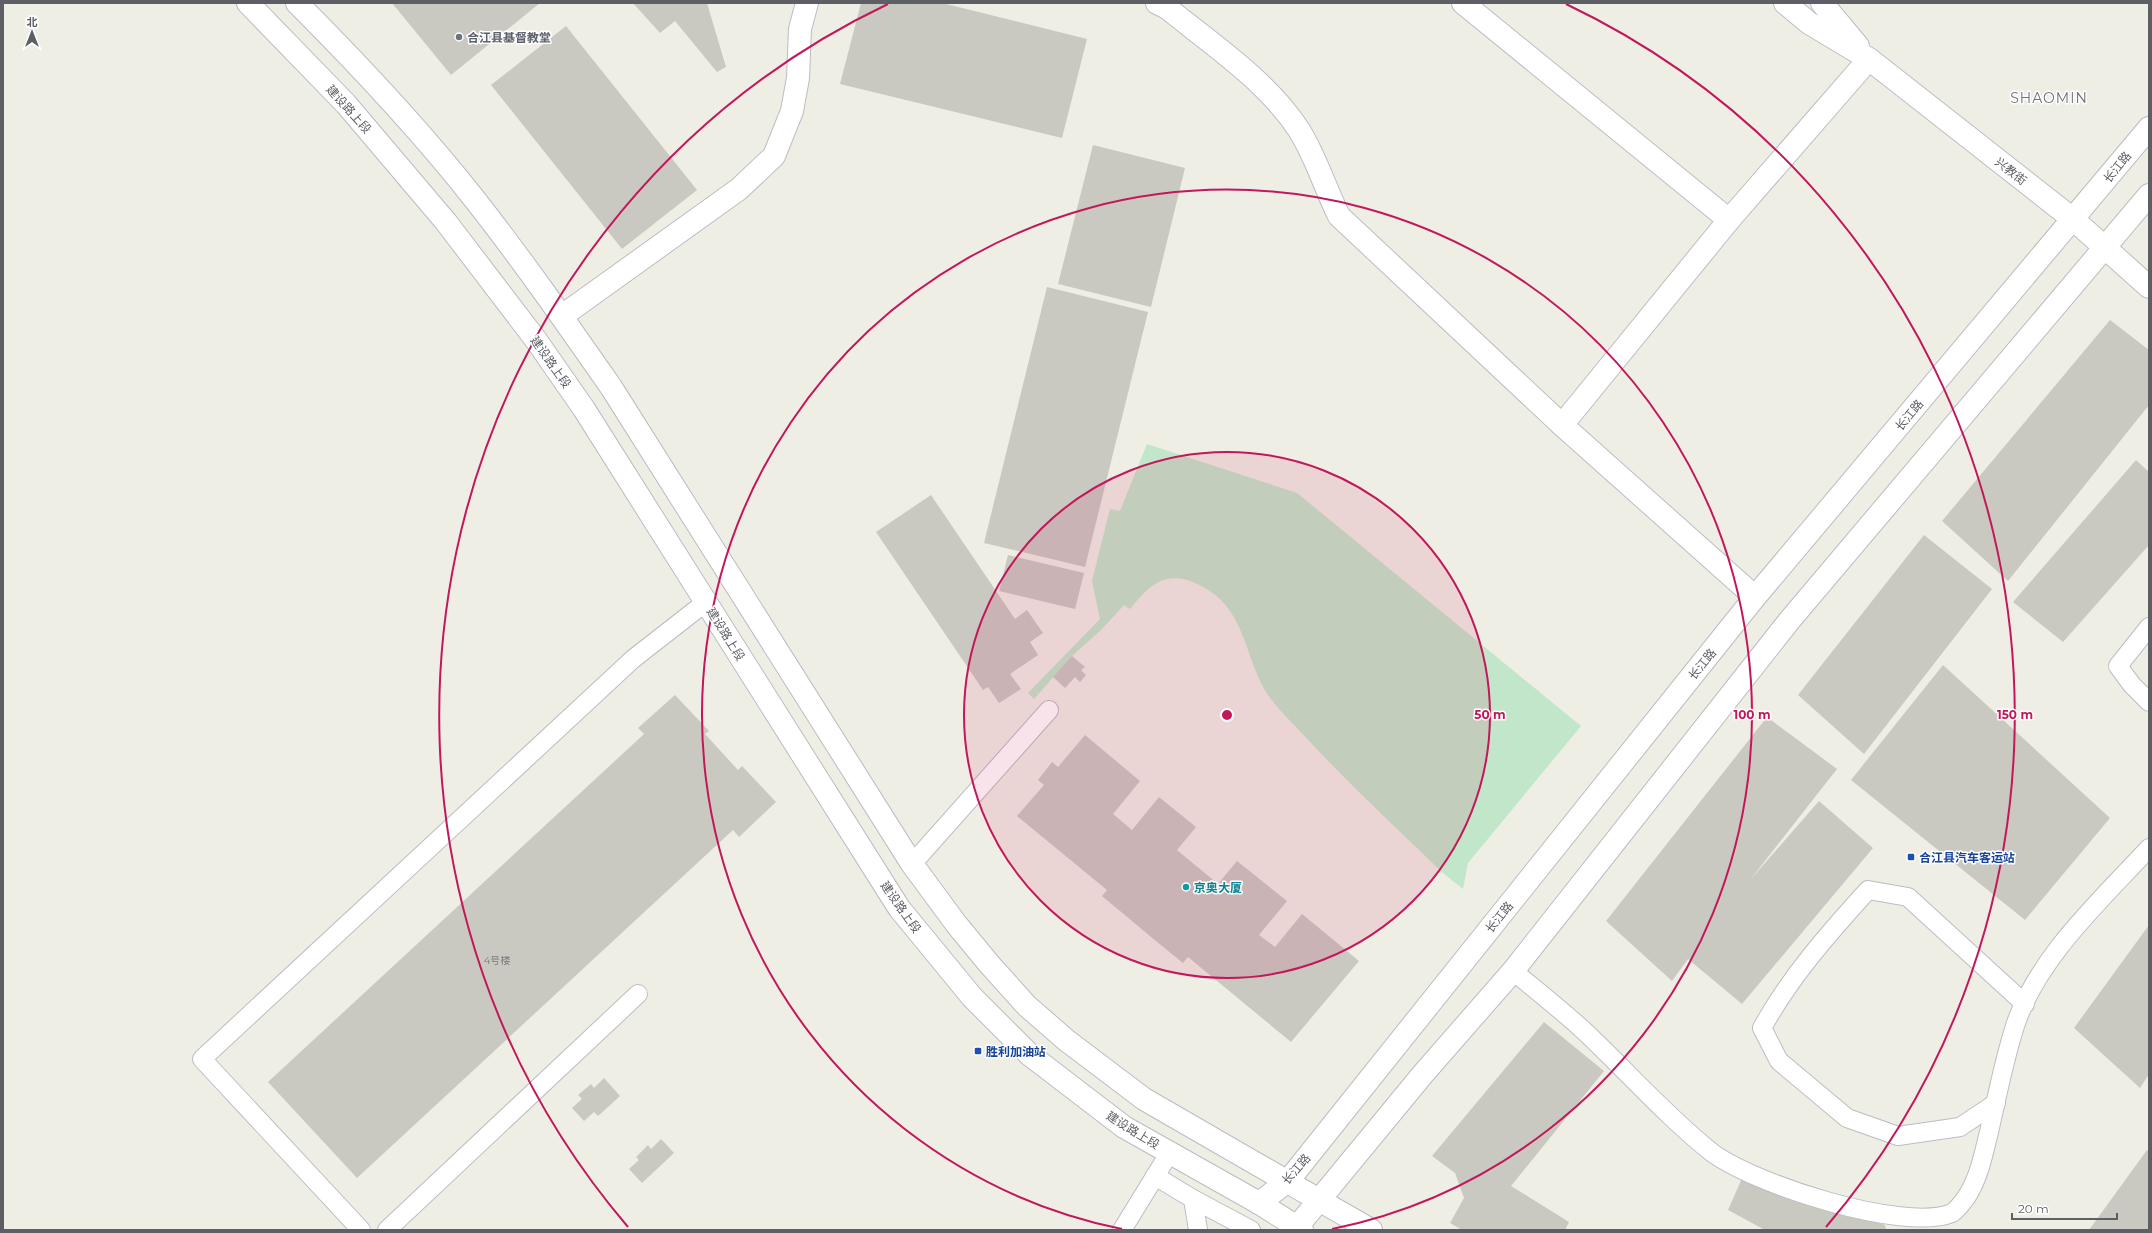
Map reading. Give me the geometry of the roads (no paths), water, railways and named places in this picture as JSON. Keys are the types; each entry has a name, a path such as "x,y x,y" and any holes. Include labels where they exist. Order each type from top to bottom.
{"main road":[{"name":"建设路上段","path":"248,3 346,104 446,222 536,340 584,409 899,908 967,992 1030,1055 1124,1127 1259,1203 1300,1228"},
{"path":"297,3 370,77 475,200 562,316 615,394 912,864 957,925 990,965 1027,1006 1066,1040 1144,1099 1371,1230"},
{"path":"562,316 739,190 774,156 792,112 798,78 800,29 807,3"},
{"path":"1157,3 1167,8 1233,61 1280,103 1300,131 1318,166 1326,191 1339,216 1562,425 1755,597"},
{"path":"1463,3 1729,220"},
{"name":"兴教街","path":"1785,3 1809,23 1869,59 2074,220 2149,287"},
{"name":"兴教街","path":"1822,3 1869,59"},
{"path":"1562,425 1729,220 1869,59"},
{"name":"长江路","path":"1259,1203 1288,1181 1755,597 2074,220 2149,128"},
{"path":"1300,1228 1320,1201 1423,1074 1513,971 1789,621 2105,249 2149,195"}],"lane":[{"path":"361,1230 202,1059 633,659 706,602"},
{"path":"2149,627 2118,666 2132,685 2149,702"},
{"path":"912,864 1049,710"},
{"path":"1513,971 1582,1029 1656,1102 1711,1152 1755,1177 1826,1205 1863,1215 1905,1221 1928,1220 1952,1213 1970,1192 1982,1164 2015,1024 2040,972 2077,925 2149,848"},
{"path":"1996,1103 1960,1127 1898,1136 1847,1118 1779,1061 1762,1028 1777,1001 1823,940 1868,890 1908,897 1967,948 2025,1004"},
{"path":"387,1230 638,994"},
{"path":"1122,1230 1170,1152"},
{"path":"1155,1176 1230,1224 1251,1230"},
{"path":"1193,1199 1198,1230"}],"place":[{"name":"合江县基督教堂","path":"459,37"},
{"name":"合江县汽车客运站","path":"1911,857"},
{"name":"京奥大厦","path":"1186,887"},
{"name":"胜利加油站","path":"978,1051"}],"district":[{"name":"SHAOMIN","path":"2049,98"}]}
